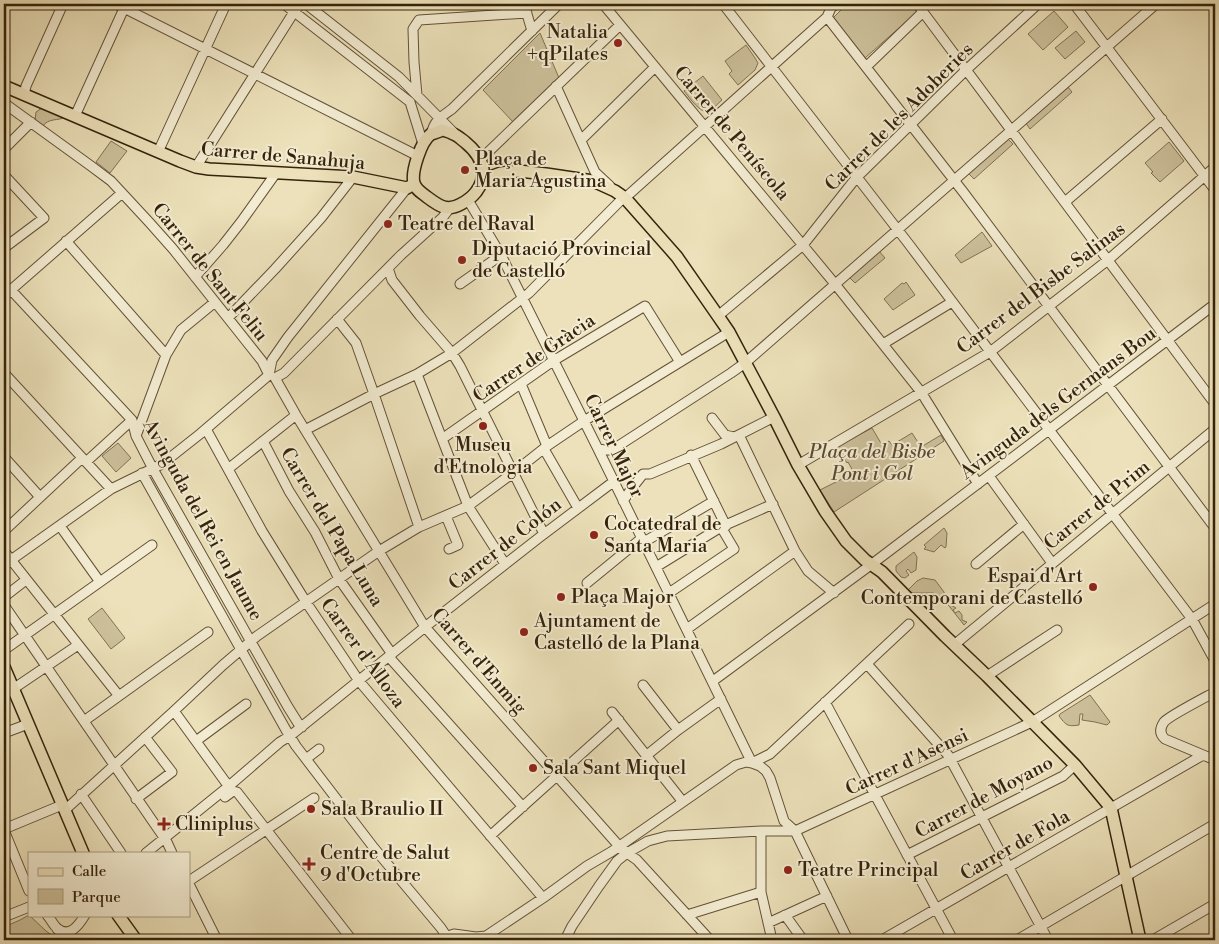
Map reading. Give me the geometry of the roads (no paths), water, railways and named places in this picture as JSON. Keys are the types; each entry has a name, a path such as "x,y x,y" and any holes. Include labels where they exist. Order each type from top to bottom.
{"main road":[{"name":"Carrer de Sanahuja","path":"4,86 196,167 353,177 411,186"},
{"path":"442,130 455,134 481,158 482,180 476,192 468,200 455,208 449,209 437,205 411,186 418,156 423,144 431,135 442,130"},
{"path":"482,180 501,173 519,171 593,181 621,196 677,257 729,332 798,465 846,542 865,560 882,572 1075,765 1111,808 1140,940"},
{"path":"4,667 83,852"},
{"path":"119,916 136,940"}],"street":[{"path":"4,9 6,4"},
{"path":"24,95 26,86 63,4"},
{"path":"158,152 226,4"},
{"path":"284,4 410,102 423,144"},
{"path":"196,167 294,12 301,4"},
{"path":"306,4 399,77 455,134"},
{"path":"431,135 433,126 439,118 452,109 559,4"},
{"name":"Carrer de Peníscola","path":"603,4 846,297 921,392 978,484"},
{"path":"723,4 908,243 1192,619 1215,660"},
{"path":"305,430 417,374 452,352 529,292 621,196 705,127 827,17 831,8 836,4"},
{"path":"918,4 1215,404"},
{"name":"Carrer de les Adoberies","path":"718,316 803,245 856,178 966,70 1038,4"},
{"path":"1074,4 1215,190"},
{"path":"598,448 612,450 745,363 1156,4"},
{"path":"75,116 122,5 418,156"},
{"path":"417,95 413,30 419,20 526,8 532,31"},
{"path":"866,67 923,12"},
{"path":"827,17 964,193 1215,528"},
{"path":"481,158 620,25"},
{"path":"581,140 656,67"},
{"path":"556,86 595,172 621,196"},
{"name":"Carrer de Sant Feliu","path":"4,103 111,181 195,277 272,376"},
{"path":"1065,202 1162,119"},
{"path":"4,149 31,122"},
{"name":"Carrer del Bisbe Salinas","path":"798,465 990,352 1108,260 1215,168"},
{"path":"195,277 242,222 276,173"},
{"path":"4,175 44,218 6,243"},
{"path":"228,318 282,262 353,177"},
{"path":"272,376 272,360 288,336 411,186"},
{"path":"122,193 7,293 132,420"},
{"name":"Carrer Major","path":"468,200 501,256 522,297 752,763"},
{"path":"7,563 111,490 162,464 272,376 284,373 449,209"},
{"path":"66,241 166,355"},
{"path":"460,284 501,256"},
{"path":"388,268 392,280 420,316 452,352 544,534"},
{"path":"136,436 166,355 181,330 215,302"},
{"path":"883,344 952,302"},
{"name":"Avinguda dels Germans Bou","path":"712,681 834,593 1215,304"},
{"name":"Carrer de Gràcia","path":"442,439 553,360 644,306 680,362"},
{"path":"337,319 356,343 419,527"},
{"path":"251,641 379,551 419,527 468,506 584,421 729,332"},
{"path":"4,373 111,490"},
{"path":"417,374 468,506 505,564"},
{"name":"Carrer d'Enmig","path":"272,376 425,627 619,846 637,860 710,940"},
{"path":"521,384 546,448 578,508"},
{"path":"228,469 296,415"},
{"path":"623,501 643,474 650,474 721,444 774,417"},
{"path":"712,418 725,435 737,436"},
{"name":"Avinguda del Rei en Jaume","path":"4,531 40,497 132,420 136,436 153,468 288,707 302,727"},
{"name":"Carrer de Prim","path":"954,645 1215,428"},
{"name":"Carrer d'Alloza","path":"206,429 262,531 358,681 543,898"},
{"path":"737,436 796,552 808,571 834,593"},
{"name":"Carrer del Papa Luna","path":"263,441 289,491 315,532 339,579 391,655 523,806"},
{"path":"669,593 734,549 714,501 691,456"},
{"path":"4,457 40,497"},
{"name":"Avinguda del Rei en Jaume","path":"142,473 290,736 374,848 448,938"},
{"path":"989,476 1052,563"},
{"name":"Carrer de Colón","path":"164,839 232,788 280,742 302,727 505,564 613,482"},
{"path":"588,583 643,540 714,501"},
{"path":"656,567 724,526 772,504"},
{"path":"446,516 458,544 449,549"},
{"path":"976,564 1024,524"},
{"path":"60,526 100,582"},
{"path":"4,650 152,545"},
{"path":"4,551 7,563 26,580 119,696"},
{"path":"687,629 796,552"},
{"path":"4,597 26,580"},
{"name":"Carrer d'Asensi","path":"795,832 1032,722 1215,604"},
{"path":"4,605 171,852"},
{"path":"752,763 770,754 909,624"},
{"path":"986,676 1057,630"},
{"path":"84,722 208,632"},
{"name":"Avinguda del Rei en Jaume","path":"242,650 251,641"},
{"path":"13,689 78,645"},
{"path":"28,889 4,830 63,807 81,794 242,650"},
{"path":"867,664 948,755 1048,940"},
{"path":"643,686 678,730"},
{"path":"1215,692 1165,720 1160,730 1161,736 1165,739 1215,760"},
{"path":"647,755 721,699"},
{"path":"825,702 953,940"},
{"path":"196,741 246,704"},
{"path":"276,712 283,711 288,707"},
{"path":"174,711 352,940"},
{"path":"612,712 683,802"},
{"path":"490,836 619,720"},
{"path":"4,733 28,724"},
{"path":"136,798 172,772 145,737"},
{"path":"306,759 320,749"},
{"name":"Carrer de Fola","path":"882,940 1204,755"},
{"path":"436,940 448,938 454,934 488,938 588,866 736,765 746,762 760,766 766,771 784,821 795,832 848,940"},
{"name":"Carrer de Moyano","path":"907,855 1063,776 1075,765"},
{"path":"81,794 120,852"},
{"path":"190,881 314,798"},
{"path":"1017,940 1215,824"},
{"path":"761,832 761,892 772,940"},
{"path":"565,940 572,926 617,861 648,841 667,836 795,832"},
{"path":"143,852 164,839"},
{"path":"147,852 164,839"},
{"path":"153,852 164,839"},
{"path":"190,884 217,940"},
{"path":"687,915 761,892"},
{"path":"768,923 827,896"},
{"path":"1153,940 1215,904"},
{"path":"4,917 28,907"},
{"path":"785,915 802,940"},
{"path":"51,919 60,930 67,932 76,928 82,917"},
{"path":"51,919 68,940"}],"place":[{"name":"Natalia +qPilates","path":"618,43"},
{"name":"Plaça de Maria Agustina","path":"465,170"},
{"name":"Teatre del Raval","path":"388,224"},
{"name":"Diputació Provincial de Castelló","path":"462,260"},
{"name":"Museu d'Etnologia","path":"483,426"},
{"name":"Cocatedral de Santa Maria","path":"594,535"},
{"name":"Espai d'Art Contemporani de Castelló","path":"1093,587"},
{"name":"Plaça Major","path":"561,597"},
{"name":"Ajuntament de Castelló de la Plana","path":"524,632"},
{"name":"Sala Sant Miquel","path":"533,768"},
{"name":"Sala Braulio II","path":"311,809"},
{"name":"Cliniplus","path":"164,824"},
{"name":"Centre de Salut 9 d'Octubre","path":"309,864"},
{"name":"Teatre Principal","path":"788,870"}],"park label":[{"name":"Plaça del Bisbe Pont i Gol","path":"872,463"}]}
